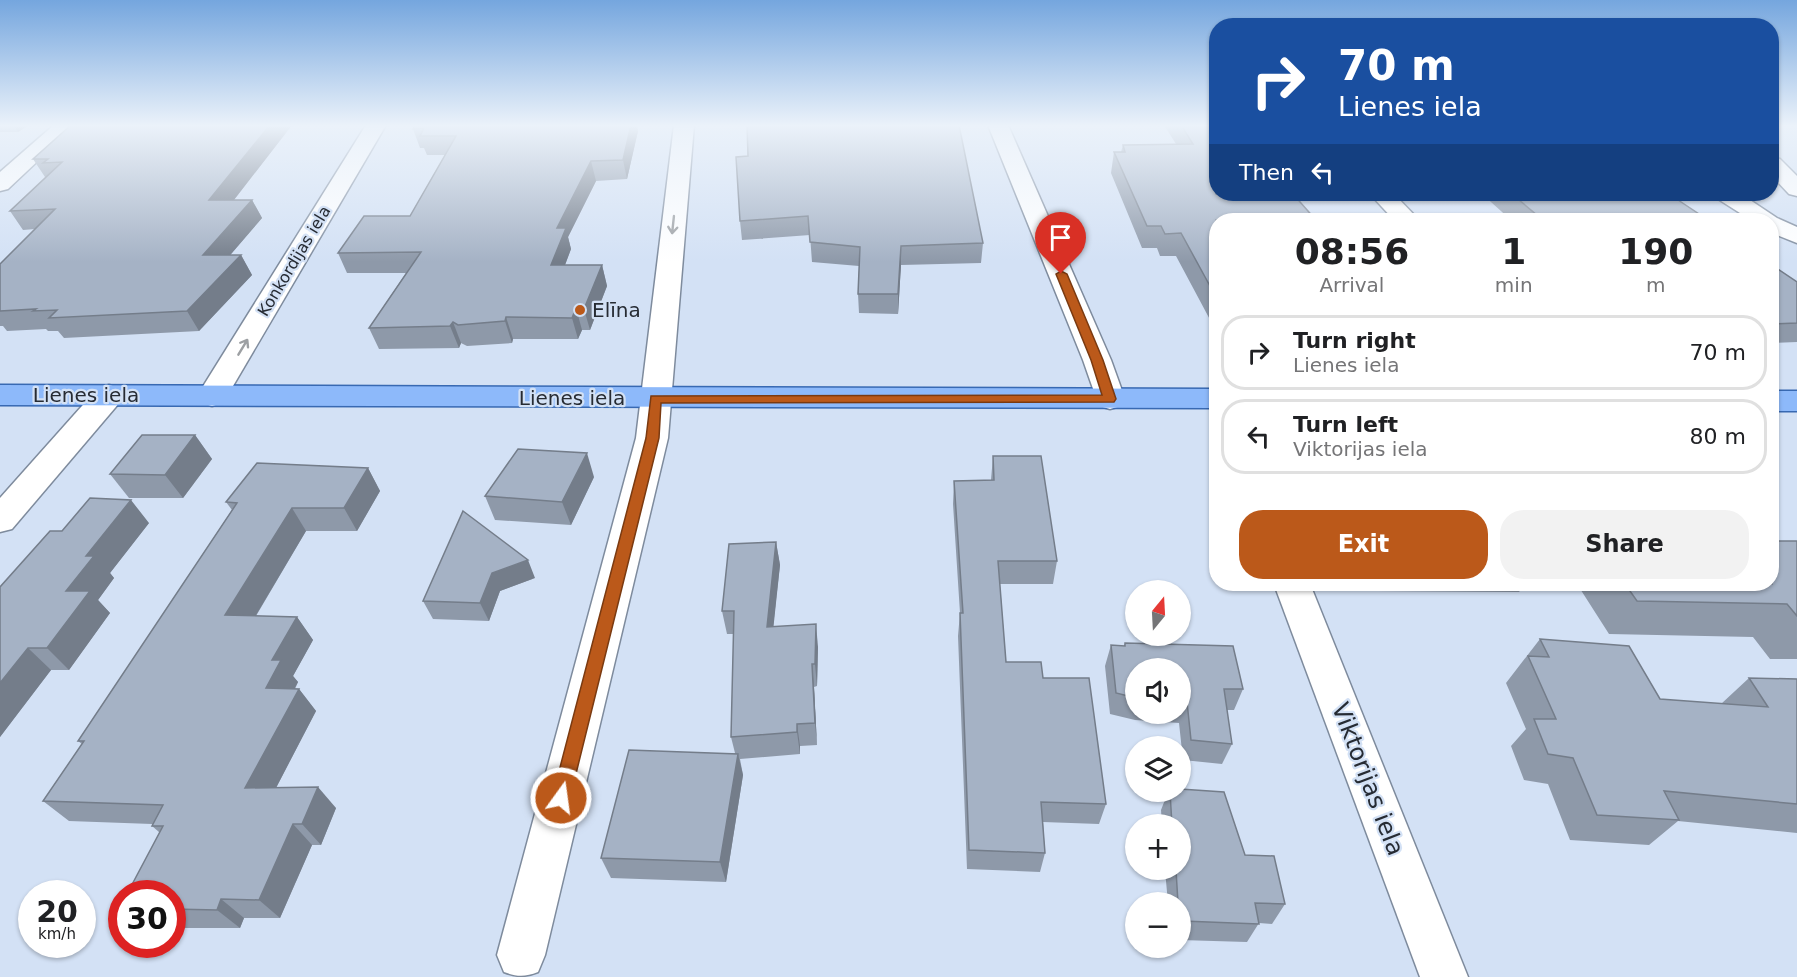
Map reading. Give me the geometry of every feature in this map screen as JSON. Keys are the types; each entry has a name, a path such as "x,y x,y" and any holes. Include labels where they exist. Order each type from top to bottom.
{"main road":[{"name":"Lienes iela","path":"0,395 655,399 1209,399"},
{"path":"1779,401 1797,401"}],"street":[{"path":"0,184 15,171"},
{"name":"Konkordijas iela","path":"212,396 348,171"},
{"path":"520,955 652,438 679,171"},
{"path":"1017,171 1097,360 1110,399"},
{"path":"1779,171 1797,189"},
{"path":"1389,201 1400,213"},
{"path":"1737,201 1755,213"},
{"path":"1779,227 1797,236"},
{"path":"0,520 109,395"},
{"name":"Viktorijas iela","path":"1295,591 1444,975"}],"building":[{"path":"53,171 233,171 209,200 252,200 203,255 241,255 187,311 49,318 57,310 0,311 0,264 55,209 10,211"},
{"path":"436,171 586,171 557,228 566,228 551,265 602,265 584,309 576,308 572,318 506,317 505,321 458,325 453,322 450,326 369,328 421,252 338,253 364,216 410,216"},
{"path":"737,171 968,171 983,243 901,246 898,294 858,294 860,247 810,242 808,216 740,221"},
{"path":"1122,171 1209,171 1209,201 1299,201 1310,213 1209,213 1209,284 1181,233 1165,234 1161,226 1147,226"},
{"path":"1520,201 1680,201 1698,213 1534,213"},
{"path":"1779,270 1797,282 1797,323 1779,324"},
{"path":"142,435 195,435 165,475 110,474"},
{"path":"518,449 587,453 562,502 485,496"},
{"path":"993,456 1041,456 1057,561 998,561 1006,662 1041,662 1043,678 1089,678 1106,804 1041,802 1045,853 969,850 960,613 963,613 954,481 994,480"},
{"path":"257,463 368,468 344,508 292,508 225,615 297,617 272,660 281,660 266,688 299,689 245,788 318,787 302,824 293,824 259,900 221,899 217,910 186,909 186,880 134,880 163,826 152,826 163,805 43,801 84,741 78,741 237,503 226,502"},
{"path":"90,498 131,500 86,556 94,556 66,591 90,591 47,648 28,648 0,683 0,587 50,531 62,531"},
{"path":"463,511 528,560 492,573 480,603 423,601"},
{"path":"1779,541 1797,541 1797,616 1787,604 1637,601 1630,591 1779,591"},
{"path":"776,542 767,627 816,624 815,664 812,664 815,723 797,724 797,732 731,737 734,611 722,611 729,544"},
{"path":"1540,639 1629,646 1660,699 1768,707 1749,678 1797,679 1797,804 1664,791 1679,820 1597,815 1573,758 1548,754 1534,719 1556,719 1528,656 1549,657"},
{"path":"1111,645 1233,646 1243,689 1224,689 1232,744 1191,740 1191,658 1125,658 1125,695 1116,693"},
{"path":"629,750 738,754 720,862 601,858"},
{"path":"1191,790 1224,792 1245,855 1274,856 1285,904 1255,903 1259,924 1191,921 1191,892 1177,892 1177,880 1191,880 1191,814 1171,814 1171,802 1191,802"}],"place":[{"name":"Elīna","path":"580,310"}],"route":[{"path":"561,798 652,438 655,399 1110,399 1097,360 1061,274"}]}
